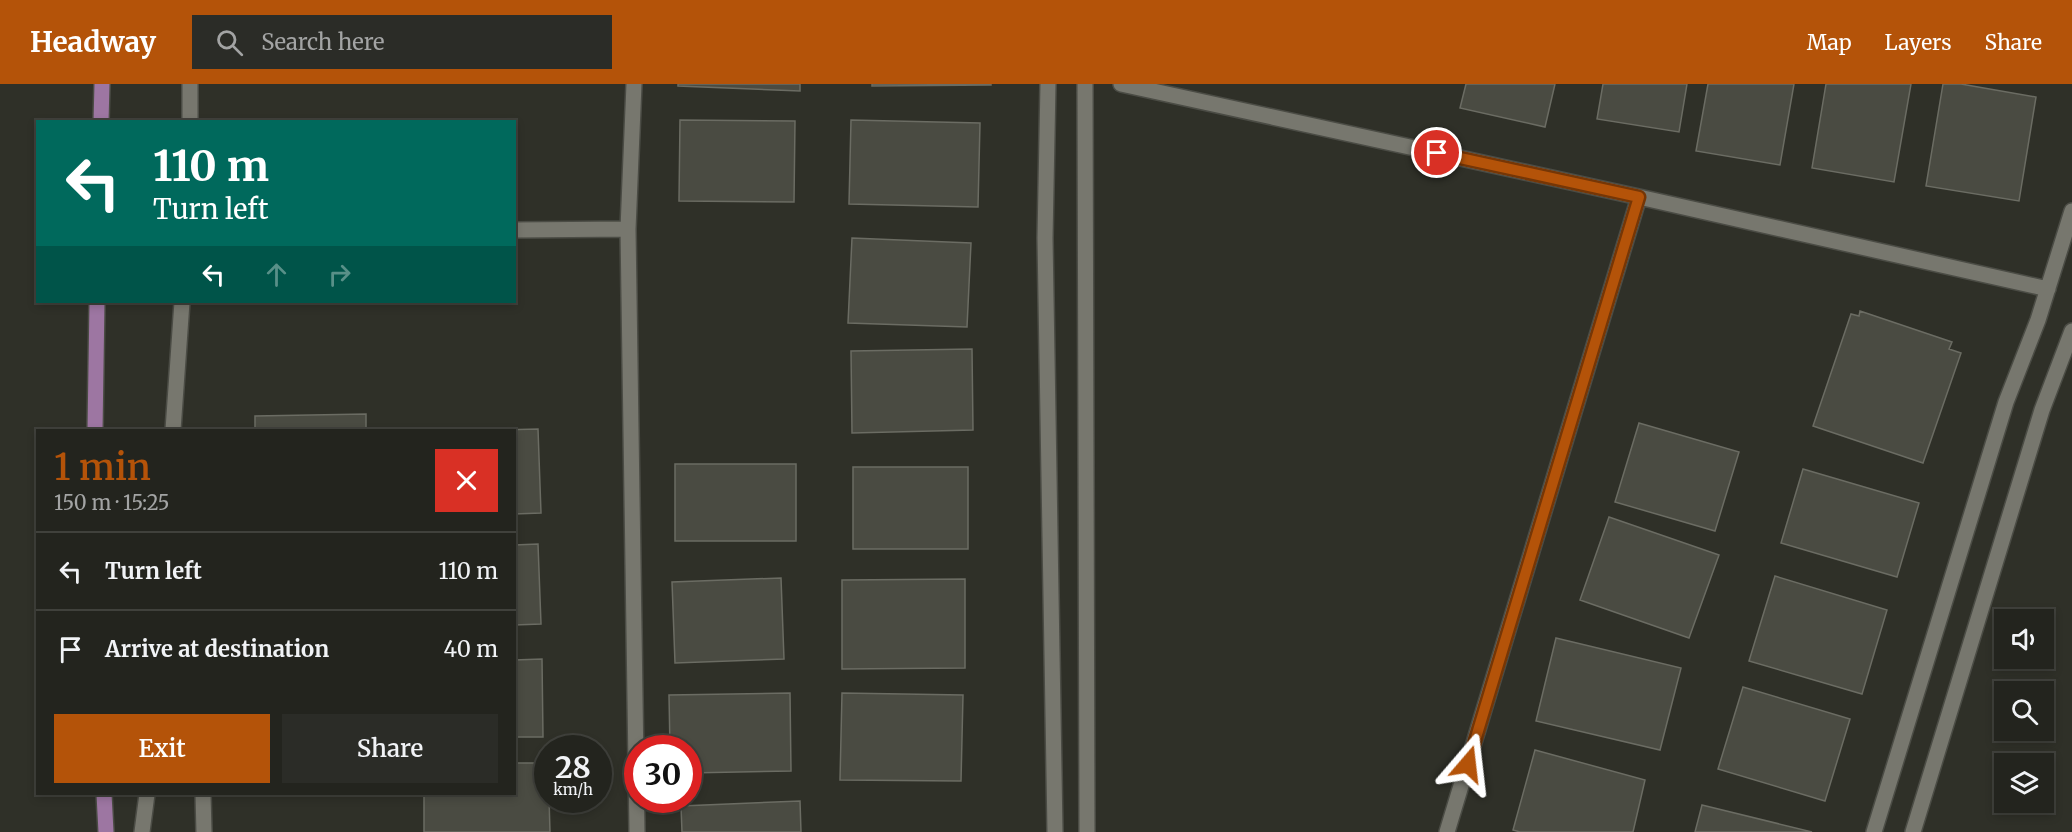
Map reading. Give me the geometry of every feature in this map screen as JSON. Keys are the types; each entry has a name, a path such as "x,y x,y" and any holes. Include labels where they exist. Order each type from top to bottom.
{"main road":[{"path":"101,120 102,84"},
{"path":"95,429 97,303"},
{"path":"104,795 106,832"}],"street":[{"path":"189,120 190,84"},
{"path":"634,84 628,229 637,832"},
{"path":"1048,84 1045,238 1055,832"},
{"path":"1085,84 1087,832"},
{"path":"1121,84 1639,197 2048,290"},
{"path":"1448,832 1639,197"},
{"path":"1874,832 2006,402 2048,290 2072,211"},
{"path":"516,230 628,229"},
{"path":"173,429 182,303"},
{"path":"1913,832 2042,410 2072,331"},
{"path":"142,832 147,795"},
{"path":"203,795 204,832"}],"building":[{"path":"678,84 800,84 800,91 678,86"},
{"path":"872,84 991,84 991,85 872,86"},
{"path":"1466,84 1555,84 1545,127 1460,108"},
{"path":"1603,84 1687,84 1679,132 1597,119"},
{"path":"1708,84 1794,84 1780,165 1696,151"},
{"path":"1826,84 1911,84 1894,182 1812,168"},
{"path":"1943,84 1961,84 2036,97 2019,201 1926,186"},
{"path":"680,120 795,121 794,202 679,201"},
{"path":"851,120 980,123 978,207 849,204"},
{"path":"852,238 971,243 967,327 848,323"},
{"path":"1860,311 1952,342 1949,349 1961,353 1923,463 1813,426 1851,314 1859,316"},
{"path":"972,349 973,430 852,433 851,351"},
{"path":"366,414 366,429 255,429 255,416"},
{"path":"1639,423 1739,452 1715,531 1615,502"},
{"path":"538,429 541,513 516,514 516,430"},
{"path":"675,464 796,464 796,541 675,541"},
{"path":"853,467 968,467 968,549 853,549"},
{"path":"1803,469 1919,503 1897,577 1781,543"},
{"path":"1609,517 1719,555 1689,638 1580,600"},
{"path":"538,544 541,624 516,625 516,545"},
{"path":"1775,576 1887,610 1862,694 1749,661"},
{"path":"781,578 784,659 675,663 672,582"},
{"path":"965,579 965,668 842,669 842,580"},
{"path":"1556,638 1681,668 1660,750 1536,721"},
{"path":"542,659 543,735 516,737 516,660"},
{"path":"1743,687 1850,719 1825,801 1718,769"},
{"path":"790,693 791,771 702,773 702,735 670,735 669,695"},
{"path":"842,693 963,695 961,781 840,780"},
{"path":"1535,750 1645,780 1633,832 1520,832 1513,830"},
{"path":"516,763 534,763 534,813 549,813 550,832 424,832 424,795 516,795"},
{"path":"800,801 801,832 682,832 681,813 702,813 702,805"},
{"path":"1702,805 1812,832 1695,832"}],"route":[{"path":"1437,153 1639,197 1468,764"}]}
